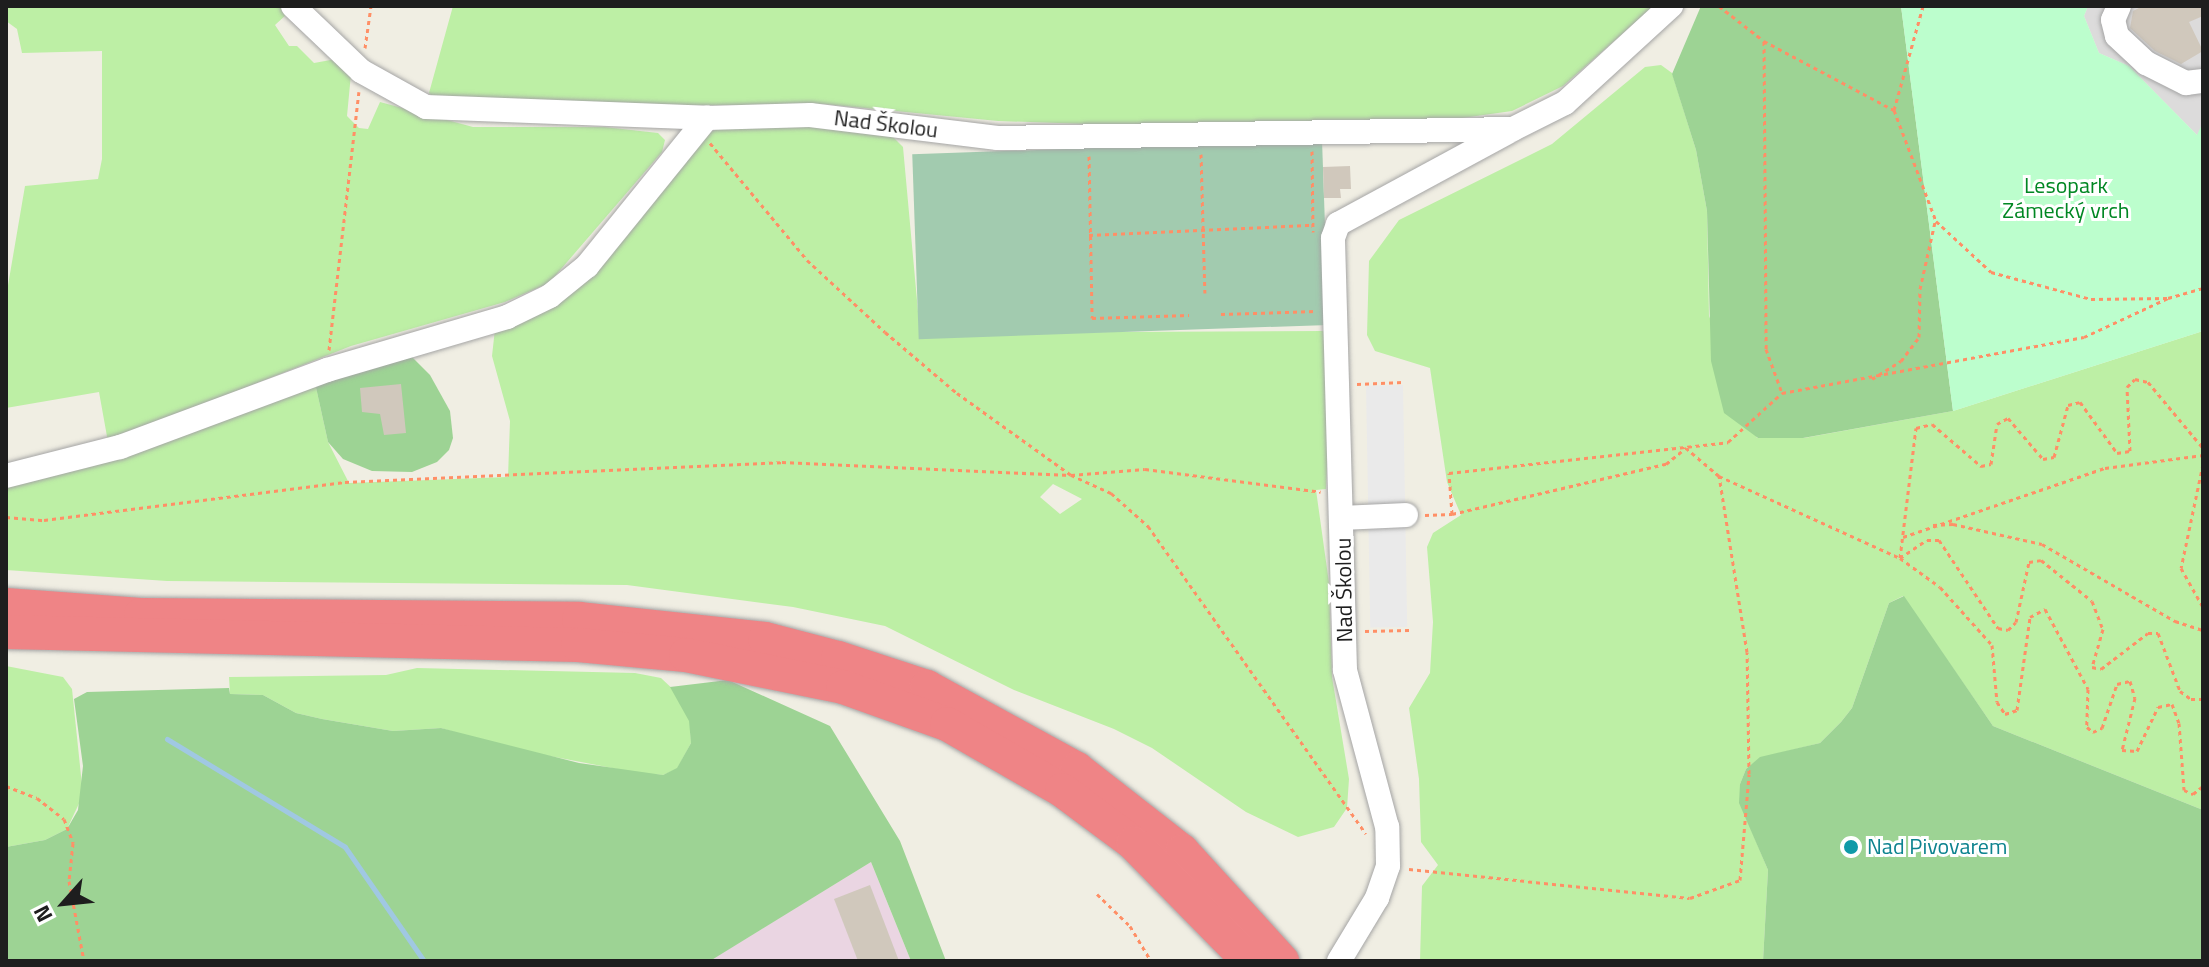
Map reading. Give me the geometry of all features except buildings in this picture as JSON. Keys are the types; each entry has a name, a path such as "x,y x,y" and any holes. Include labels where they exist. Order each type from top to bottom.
{"highway":[{"path":"6,605 141,615 579,619 765,639 838,658 927,687 1077,769 1182,851 1282,961"},
{"path":"6,632 578,645 686,655 843,687 947,724 1062,790 1133,843 1249,961"}],"street":[{"name":"Nad Školou","path":"293,6 361,71 426,107 701,123 810,115 998,138 1513,129"},
{"name":"Nad Školou","path":"1342,955 1377,898 1388,866 1387,827 1345,670 1332,257 1338,224 1565,103 1671,6"},
{"path":"2119,6 2113,20 2117,36 2168,77 2186,83 2203,81"},
{"path":"6,476 120,447 327,370 507,317 550,296 587,266 701,123"},
{"path":"1341,506 1406,515"}],"path":[{"path":"327,370 371,6"},
{"path":"1719,6 1764,41 1894,110"},
{"path":"1923,6 1894,110 1936,221 1991,272 2091,299 2168,298"},
{"path":"1764,41 1766,349 1782,393"},
{"path":"701,123 807,260 874,322 957,393 1071,475 1111,493 1148,526 1388,866 1690,898 1740,880 1749,774 1747,652 1719,476"},
{"path":"1296,151 1312,151 1313,239"},
{"path":"1187,154 1217,153"},
{"path":"1201,154 1205,293"},
{"path":"1101,156 1087,157 1092,318 1189,315"},
{"path":"1869,381 1901,361 1919,337 1920,289 1936,221"},
{"path":"1089,235 1325,225"},
{"path":"1452,514 1449,473 1728,442 1782,393 1869,381 1973,354 2084,337 2168,298 2203,288"},
{"path":"1221,314 1316,312 1315,297"},
{"path":"1356,370 1357,399"},
{"path":"1900,558 1916,428 1932,424 1981,466 1991,464 1997,424 2008,418 2043,459 2054,457 2068,405 2080,402 2117,453 2130,451 2127,387 2135,379 2148,382 2203,448"},
{"path":"1357,384 1403,382"},
{"path":"1686,448 1719,476 1900,558 1963,609 1992,645 1997,702 2005,714 2017,710 2030,617 2045,609 2088,689 2087,727 2093,732 2102,728 2117,684 2130,681 2135,698 2122,750 2137,751 2158,707 2172,704 2178,711 2184,790 2193,794 2203,786"},
{"path":"1406,515 1452,514 1666,464 1686,448"},
{"path":"1903,537 1929,525 2105,468 2203,455"},
{"path":"6,517 44,520 345,482 767,463 1071,475 1145,469 1341,506"},
{"path":"2203,464 2181,568 2203,607"},
{"path":"1929,525 1953,524 2042,544 2175,621 2203,630"},
{"path":"1900,558 1927,540 1939,540 1998,628 2008,630 2016,622 2029,562 2041,560 2092,601 2103,629 2092,667 2101,669 2148,633 2158,633 2180,691 2191,699 2203,699"},
{"path":"1361,617 1362,640"},
{"path":"1361,631 1409,630"},
{"path":"6,786 37,798 64,819 73,843 69,881 84,961"},
{"path":"1097,894 1130,926 1151,961"}],"shaded area":[{"path":"2088,6 2203,6 2203,122 2198,136 2129,66 2099,53 2084,16"},
{"path":"1403,385 1407,627 1370,628 1366,386"},
{"path":"871,862 911,961 709,961"}],"green space":[{"path":"6,6 279,6 287,14 275,25 289,46 297,46 314,63 336,59 351,74 347,116 359,128 368,129 380,102 473,127 604,127 658,133 665,140 662,152 549,283 505,302 351,346 108,442 99,392 6,408 6,297 25,186 98,179 102,159 102,51 22,53 17,29 6,21"},
{"path":"453,6 1654,6 1563,86 1512,111 1455,119 1114,125 998,121 823,104 562,107 434,98 429,93"},
{"path":"1701,6 1901,6 1953,411 1803,438 1758,438 1724,413 1711,361 1707,211 1696,150 1672,74"},
{"name":"Lesopark Zámecký vrch","path":"1901,6 2088,6 2084,16 2099,53 2129,66 2197,135 2203,122 2203,331 1953,411"},
{"path":"1661,65 1672,73 1696,150 1707,211 1709,316 1757,438 1804,438 1953,411 2203,331 2203,810 1993,726 1903,596 1889,603 1852,708 1841,722 1820,743 1760,758 1746,769 1740,784 1740,803 1768,870 1763,961 1420,961 1422,886 1438,865 1421,842 1419,779 1409,708 1430,673 1433,622 1427,547 1433,533 1461,515 1447,482 1430,368 1375,351 1367,335 1369,261 1399,220 1552,144 1645,67"},
{"path":"783,124 887,131 903,147 920,333 1324,331 1330,407 1326,489 1316,490 1329,583 1332,677 1349,779 1347,808 1334,827 1298,837 1246,812 1152,748 1114,729 1014,690 885,626 793,607 627,585 167,581 6,570 6,485 315,383 328,442 349,483 508,477 510,421 492,356 495,329 555,305 596,273 706,134 724,126","holes":["1053,484 1082,499 1060,514 1040,497"]},
{"path":"1322,140 1328,325 919,339 912,154"},
{"path":"412,357 430,375 450,411 453,438 449,450 437,462 412,472 372,471 343,459 328,442 315,383"},
{"path":"1904,596 1993,726 2203,810 2203,961 1763,961 1768,870 1739,803 1740,784 1746,769 1760,757 1820,743 1841,722 1852,708 1889,603"},
{"path":"6,666 63,677 72,689 83,795 67,829 45,840 6,847"},
{"path":"417,668 635,673 661,678 678,694 690,721 691,743 677,769 663,775 638,773 503,747 441,728 393,731 322,719 296,713 263,695 230,694 229,677 386,675"},
{"path":"728,680 830,726 900,841 946,961 911,961 871,862 710,961 6,961 6,847 45,840 67,829 78,810 83,766 74,699 87,692 229,688 230,694 263,695 296,713 322,719 393,731 441,728 579,763 663,775 677,768 691,743 689,721 670,687"}],"waterway":[{"path":"167,739 345,847 424,961"}],"place":[{"name":"Nad Pivovarem","path":"1851,847"}]}
